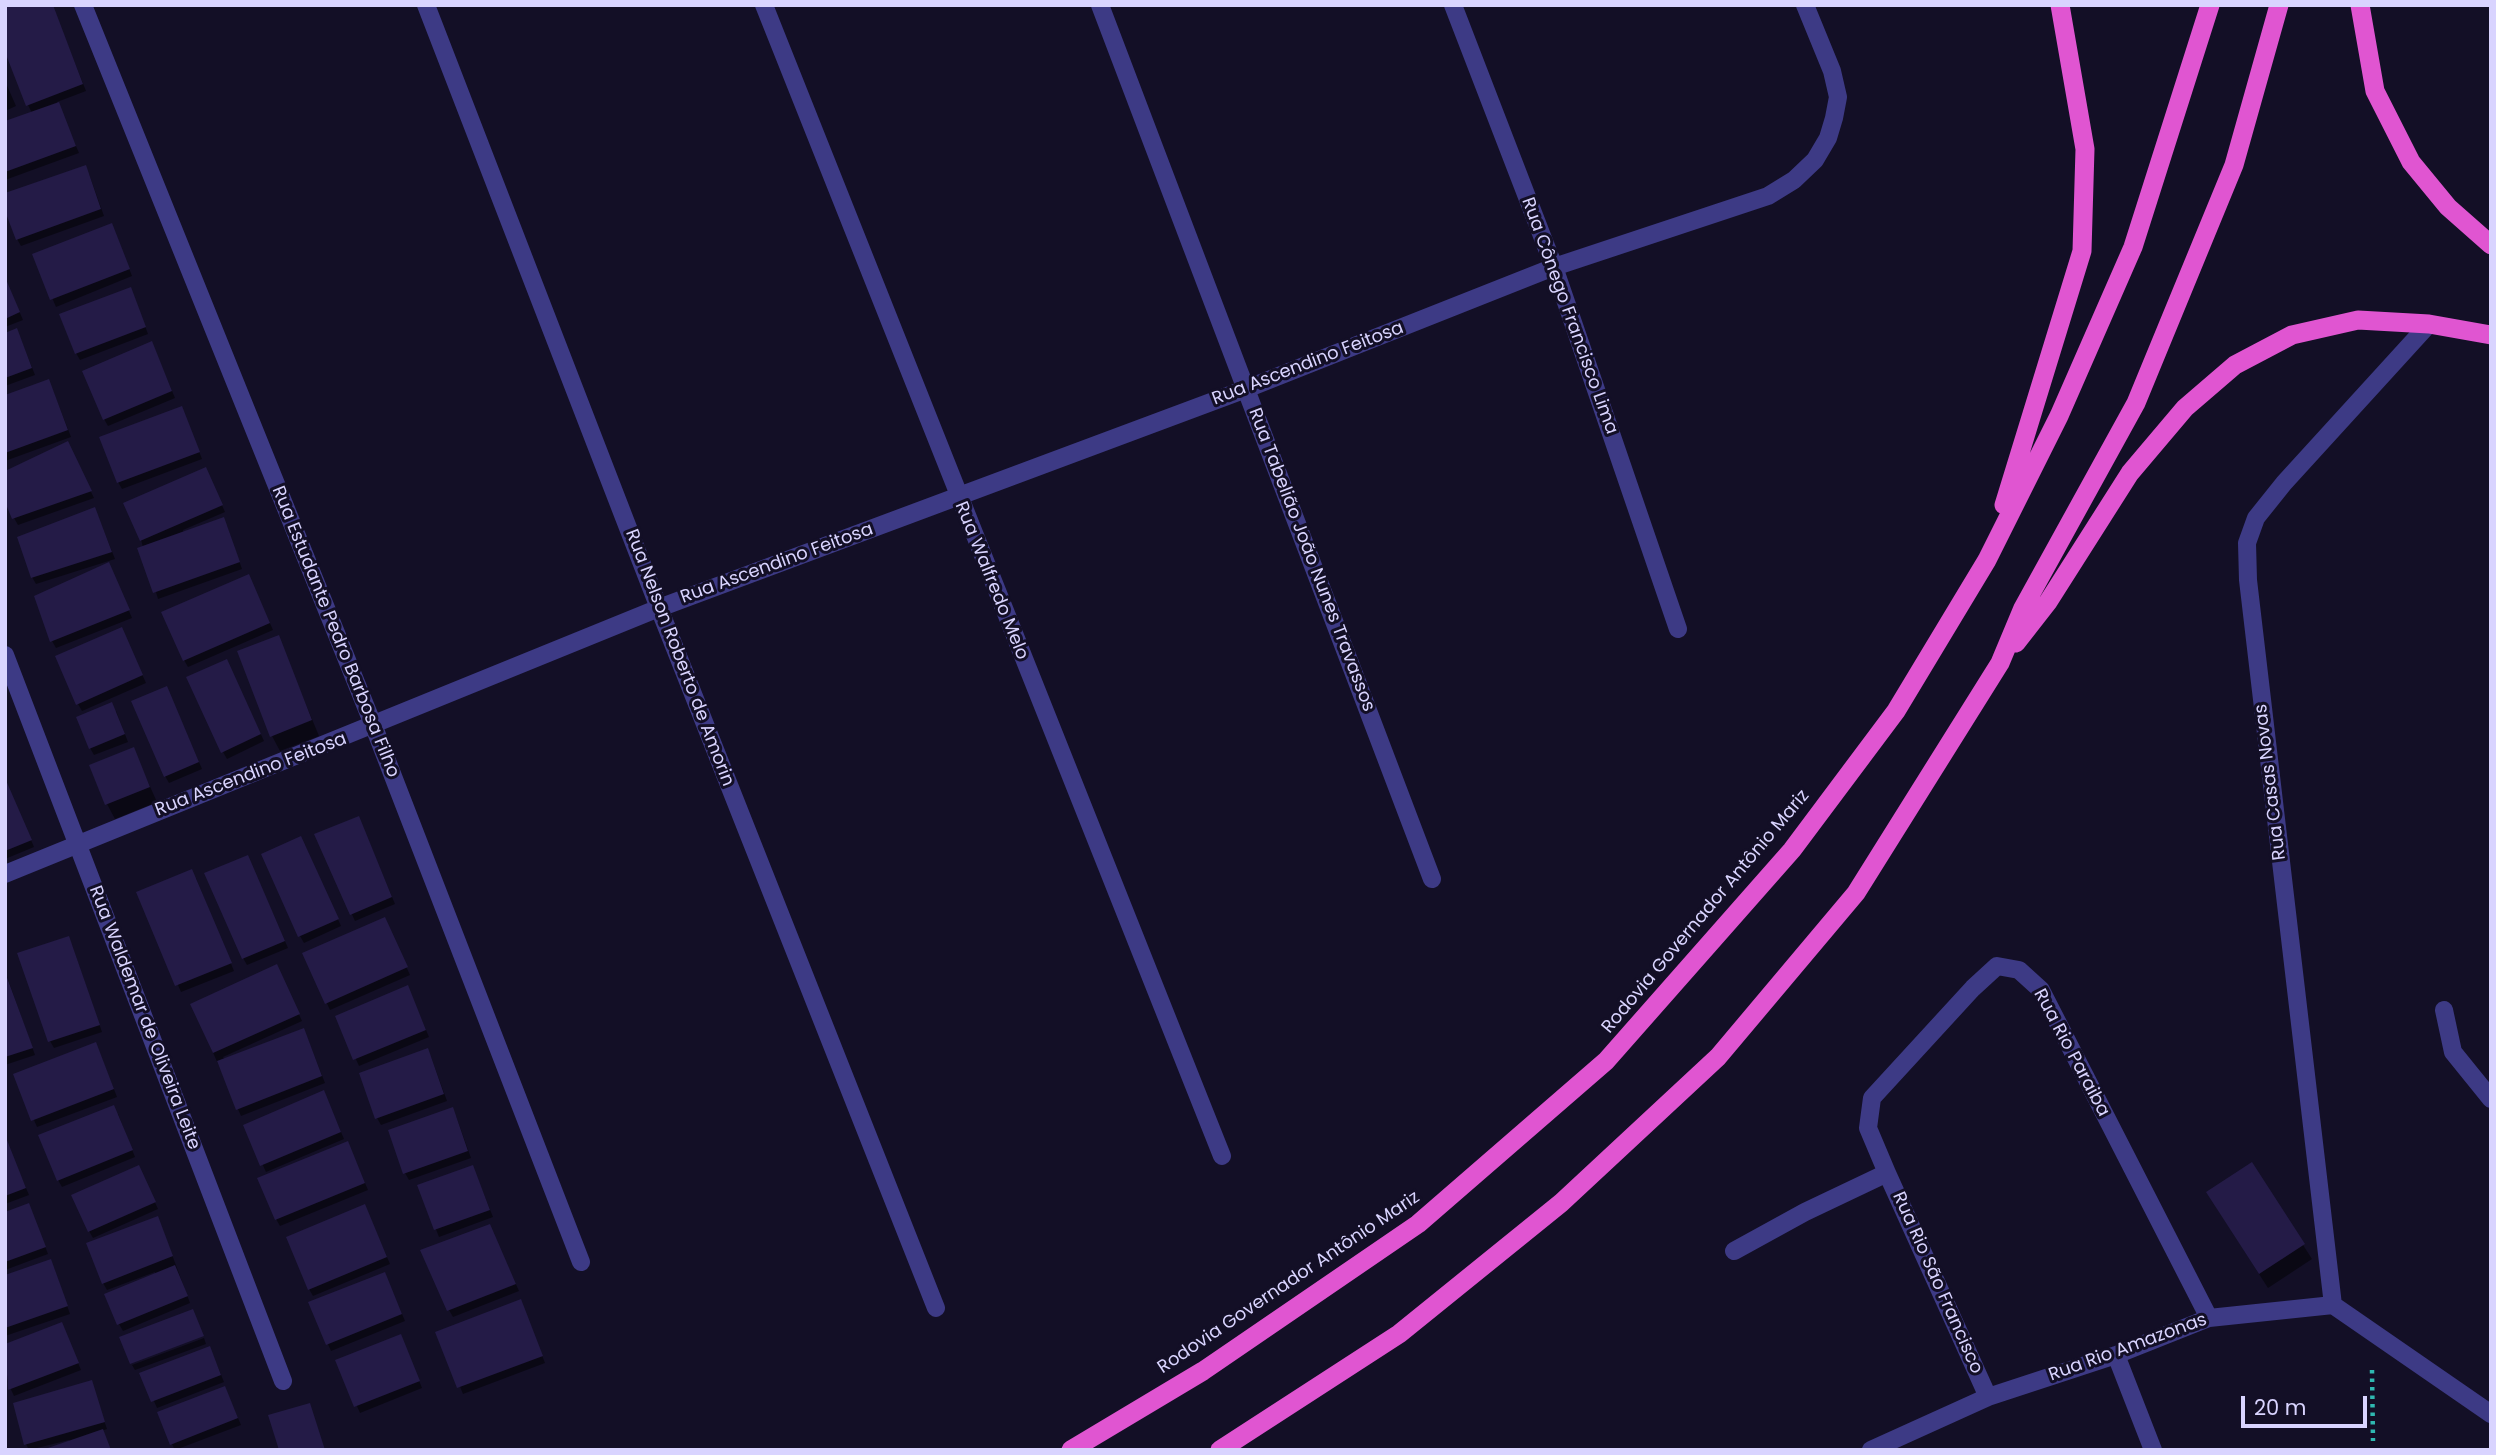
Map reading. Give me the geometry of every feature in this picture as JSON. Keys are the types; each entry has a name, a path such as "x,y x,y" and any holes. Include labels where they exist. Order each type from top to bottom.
{"highway":[{"path":"1987,560 2082,250 2085,149 2060,5"},
{"name":"Rodovia Governador Antônio Mariz","path":"1071,1450 1203,1371 1419,1224 1606,1061 1800,839 1896,711 1987,560 2059,416 2133,247 2210,5"},
{"path":"2000,663 2023,608 2136,404 2234,165 2279,5"},
{"path":"2360,5 2375,91 2411,162 2448,207 2491,245"},
{"path":"1220,1450 1399,1334 1561,1203 1718,1057 1856,893 2000,663 2048,602 2130,473 2185,408 2235,365 2292,335 2358,320 2428,324 2491,335"}],"street":[{"name":"Rua Estudante Pedro Barbosa Filho","path":"83,5 374,727 581,1262"},
{"name":"Rua Nelson Roberto de Amorin","path":"426,5 659,608 936,1308"},
{"name":"Rua Walfredo Melo","path":"764,5 957,497 1222,1156"},
{"name":"Rua Tabelião João Nunes Travassos","path":"1100,5 1432,879"},
{"name":"Rua Cônego Francisco Lima","path":"1453,5 1554,267 1678,629"},
{"name":"Rua Ascendino Feitosa","path":"5,874 77,843 374,727 659,608 1246,389 1554,267 1768,196 1794,180 1815,160 1828,138 1834,118 1838,97 1832,71 1805,5"},
{"name":"Rua Casas Novas","path":"2333,1305 2248,580 2247,543 2256,518 2284,483 2428,324"},
{"name":"Rua Waldemar de Oliveira Leite","path":"5,655 283,1381"},
{"name":"Rua Rio Paraiba","path":"1887,1174 1868,1128 1872,1098 1973,988 1997,967 2019,970 2041,989 2209,1318"},
{"path":"2444,1010 2453,1052 2491,1099"},
{"name":"Rua Rio São Francisco","path":"1734,1251 1841,1194 1887,1174 1988,1396"},
{"name":"Rua Rio Amazonas","path":"1871,1450 1988,1396 2116,1355 2209,1318 2333,1305"},
{"path":"2333,1305 2491,1414"},
{"path":"2116,1355 2152,1450"}],"path":[{"path":"2371,1330 2373,1441"}],"building":[{"path":"5,5 53,5 83,84 26,106 5,52"},
{"path":"59,102 76,146 5,172 5,121"},
{"path":"86,165 101,209 16,240 5,211 5,193"},
{"path":"112,223 130,269 50,300 32,254"},
{"path":"5,277 20,312 5,319"},
{"path":"131,287 146,327 75,354 59,314"},
{"path":"17,328 32,368 5,378 5,333"},
{"path":"152,341 172,391 103,420 82,371"},
{"path":"49,379 68,430 5,453 5,395"},
{"path":"182,406 200,452 117,483 99,437"},
{"path":"68,441 92,491 12,519 5,502 5,471"},
{"path":"206,467 223,505 140,541 123,503"},
{"path":"95,507 112,552 31,578 17,537"},
{"path":"224,517 240,562 153,593 137,548"},
{"path":"109,562 130,610 50,642 34,596"},
{"path":"249,574 270,623 183,661 161,612"},
{"path":"122,627 143,675 76,705 55,656"},
{"path":"279,635 312,720 270,737 237,651"},
{"path":"227,659 261,734 221,753 186,677"},
{"path":"167,686 199,762 164,777 131,701"},
{"path":"112,702 125,734 89,749 76,717"},
{"path":"134,747 150,787 105,805 89,765"},
{"path":"5,778 32,840 5,851"},
{"path":"359,816 392,897 350,915 314,834"},
{"path":"301,836 339,919 298,937 261,854"},
{"path":"248,855 285,941 242,959 204,873"},
{"path":"192,869 232,963 175,986 136,892"},
{"path":"385,917 408,967 325,1004 302,953"},
{"path":"69,936 100,1025 48,1042 17,953"},
{"path":"277,964 300,1014 213,1053 190,1004"},
{"path":"5,972 33,1048 5,1057"},
{"path":"408,985 426,1030 353,1060 335,1016"},
{"path":"304,1028 322,1076 236,1110 217,1061"},
{"path":"96,1042 114,1089 31,1121 13,1074"},
{"path":"428,1048 444,1094 375,1119 359,1073"},
{"path":"324,1090 341,1132 260,1166 243,1125"},
{"path":"114,1105 133,1150 57,1181 38,1135"},
{"path":"453,1107 468,1151 403,1174 388,1130"},
{"path":"5,1135 26,1188 5,1196"},
{"path":"348,1141 365,1183 275,1220 257,1178"},
{"path":"2252,1162 2305,1244 2259,1274 2206,1192"},
{"path":"139,1165 156,1202 88,1232 71,1195"},
{"path":"473,1165 490,1210 434,1230 417,1185"},
{"path":"29,1203 46,1247 5,1262 5,1212"},
{"path":"365,1204 387,1257 308,1290 286,1237"},
{"path":"158,1216 173,1256 102,1284 86,1243"},
{"path":"490,1224 516,1284 447,1311 420,1250"},
{"path":"51,1259 68,1306 5,1328 5,1275"},
{"path":"175,1265 188,1296 117,1325 104,1294"},
{"path":"385,1272 402,1314 326,1345 308,1302"},
{"path":"521,1299 543,1356 457,1388 435,1332"},
{"path":"193,1309 204,1336 130,1364 119,1337"},
{"path":"62,1322 79,1363 8,1390 5,1344"},
{"path":"401,1334 420,1381 354,1407 335,1360"},
{"path":"210,1346 221,1375 151,1402 139,1373"},
{"path":"92,1380 105,1422 24,1445 13,1403"},
{"path":"225,1386 238,1418 170,1445 157,1412"},
{"path":"310,1403 325,1450 279,1450 268,1415"},
{"path":"103,1429 111,1450 45,1450 45,1449"}]}
